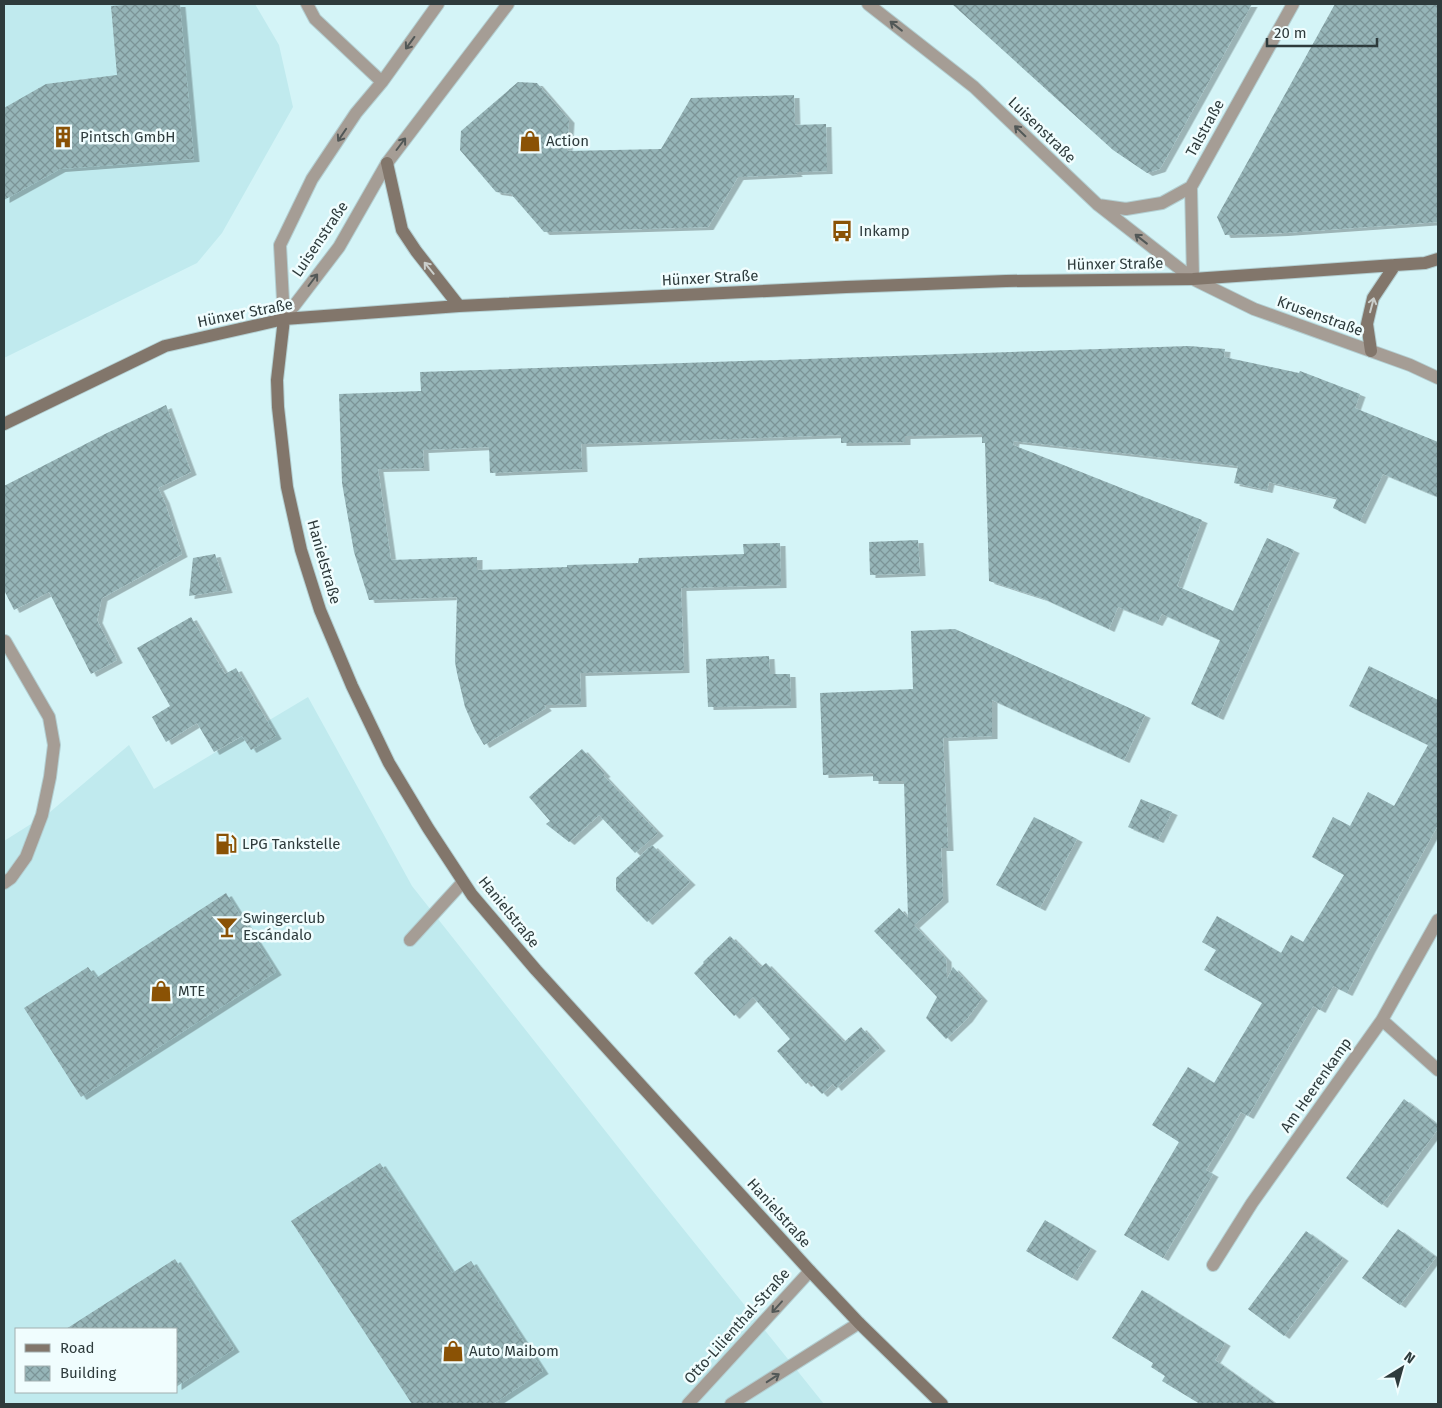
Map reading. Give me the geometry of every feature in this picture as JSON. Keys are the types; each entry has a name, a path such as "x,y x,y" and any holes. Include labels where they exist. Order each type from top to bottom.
{"main road":[{"path":"387,163 402,230 459,306"},
{"name":"Hünxer Straße","path":"4,424 165,346 284,319 459,306 846,287 996,282 1193,279 1395,265 1438,259"},
{"path":"1371,351 1367,324 1373,298 1395,265"},
{"name":"Hanielstraße","path":"284,319 277,380 278,407 287,486 301,550 320,610 352,686 389,763 428,828 472,895 536,970 859,1323 942,1404"}],"street":[{"path":"307,4 315,19 382,82"},
{"name":"Luisenstraße","path":"284,319 280,244 312,179 356,113 382,82 438,4"},
{"name":"Luisenstraße","path":"284,319 339,246 387,163 508,4"},
{"name":"Luisenstraße","path":"868,4 974,87 1097,204 1193,279"},
{"name":"Talstraße","path":"1190,187 1293,4"},
{"path":"1097,204 1126,209 1162,203 1190,187 1193,279"},
{"name":"Krusenstraße","path":"1193,279 1254,309 1371,351 1438,378"},
{"path":"4,883 12,878 26,857 42,815 50,777 54,744 49,717 5,641"},
{"path":"410,940 463,882"},
{"name":"Am Heerenkamp","path":"1213,1265 1252,1203 1382,1020 1438,920"},
{"path":"1382,1020 1438,1070"},
{"name":"Otto-Lilienthal-Straße","path":"688,1404 810,1270"},
{"path":"731,1404 859,1323"}],"shaded area":[{"name":"Pintsch GmbH","path":"4,4 255,4 279,45 293,107 222,233 197,263 4,358"},
{"path":"308,697 412,886 824,1404 4,1404 4,841 50,812 129,745 154,789"}],"building":[{"path":"180,4 194,159 60,169 4,200 4,108 46,84 117,75 111,6"},
{"path":"952,4 1252,4 1160,169 1147,173 1113,150"},
{"path":"1335,4 1438,4 1438,222 1283,233 1225,235 1217,217"},
{"path":"518,82 537,83 569,120 567,151 661,149 691,98 794,95 795,125 826,124 827,171 738,177 708,227 544,232 511,194 496,192 460,150 461,131"},
{"path":"1189,346 1225,349 1224,357 1299,373 1300,371 1360,394 1355,408 1438,442 1438,497 1383,474 1360,521 1333,508 1337,498 1269,482 1267,490 1234,483 1238,466 1014,441 1013,445 1202,520 1177,586 1233,611 1267,538 1294,550 1218,717 1191,704 1220,640 1162,614 1157,623 1118,607 1109,629 1042,598 989,581 985,443 982,443 982,434 905,436 905,442 841,443 841,435 581,444 582,469 490,473 489,447 423,450 424,468 378,469 391,560 477,557 477,570 567,567 567,565 638,563 639,558 744,554 743,544 780,543 781,585 681,588 684,670 580,673 581,704 544,705 546,708 484,745 465,707 457,673 455,662 457,597 369,600 354,552 342,483 339,394 421,391 420,372"},
{"path":"166,405 191,472 158,488 164,500 182,554 102,598 97,620 117,660 91,674 49,592 14,610 4,590 4,486"},
{"path":"918,540 920,573 870,575 869,542"},
{"path":"215,554 227,590 189,596 193,558"},
{"path":"191,617 225,674 236,668 276,736 251,750 242,736 214,752 197,723 166,742 152,717 170,706 137,648"},
{"path":"955,629 1145,715 1124,760 992,700 992,736 943,738 948,848 941,848 943,899 914,925 946,959 947,979 953,967 982,998 967,1019 946,1039 926,1018 937,997 874,931 899,908 908,918 904,781 873,781 873,773 823,775 820,693 913,689 911,631"},
{"path":"769,656 770,674 790,674 791,705 708,707 706,659"},
{"path":"1369,666 1438,700 1438,825 1347,993 1333,986 1320,1010 1313,1006 1248,1116 1241,1112 1206,1170 1213,1174 1163,1258 1124,1235 1179,1142 1152,1125 1188,1067 1214,1083 1262,1003 1204,970 1216,950 1202,942 1217,916 1281,953 1291,935 1303,942 1344,875 1312,857 1333,817 1350,826 1368,792 1394,806 1428,745 1349,706"},
{"path":"582,749 605,774 603,775 658,833 635,853 599,815 569,842 546,824 550,821 529,797"},
{"path":"1141,799 1172,812 1158,840 1128,827"},
{"path":"1034,817 1077,839 1040,908 996,885"},
{"path":"652,845 690,882 647,922 616,890 616,878"},
{"path":"226,893 276,972 81,1097 24,1008 88,967 96,978"},
{"path":"730,936 761,967 766,963 844,1042 861,1027 880,1048 836,1088 833,1084 822,1094 809,1081 806,1084 777,1051 790,1039 753,997 734,1016 694,973"},
{"path":"1404,1099 1438,1125 1438,1129 1382,1205 1346,1178"},
{"path":"380,1163 452,1273 471,1261 543,1371 493,1404 412,1404 291,1221"},
{"path":"1045,1220 1091,1248 1072,1278 1026,1251"},
{"path":"1398,1229 1436,1257 1400,1305 1362,1278"},
{"path":"1306,1231 1343,1258 1284,1336 1248,1309"},
{"path":"175,1259 234,1349 178,1386 178,1328 68,1328"},
{"path":"1142,1290 1225,1343 1215,1360 1276,1404 1200,1404 1162,1381 1165,1376 1151,1367 1153,1363 1112,1338"}],"place":[{"name":"Pintsch GmbH","path":"63,137"},
{"name":"Action","path":"530,141"},
{"name":"Inkamp","path":"842,231"},
{"name":"LPG Tankstelle","path":"226,844"},
{"name":"Swingerclub Escándalo","path":"227,927"},
{"name":"MTE","path":"161,991"},
{"name":"Auto Maibom","path":"453,1351"}]}
